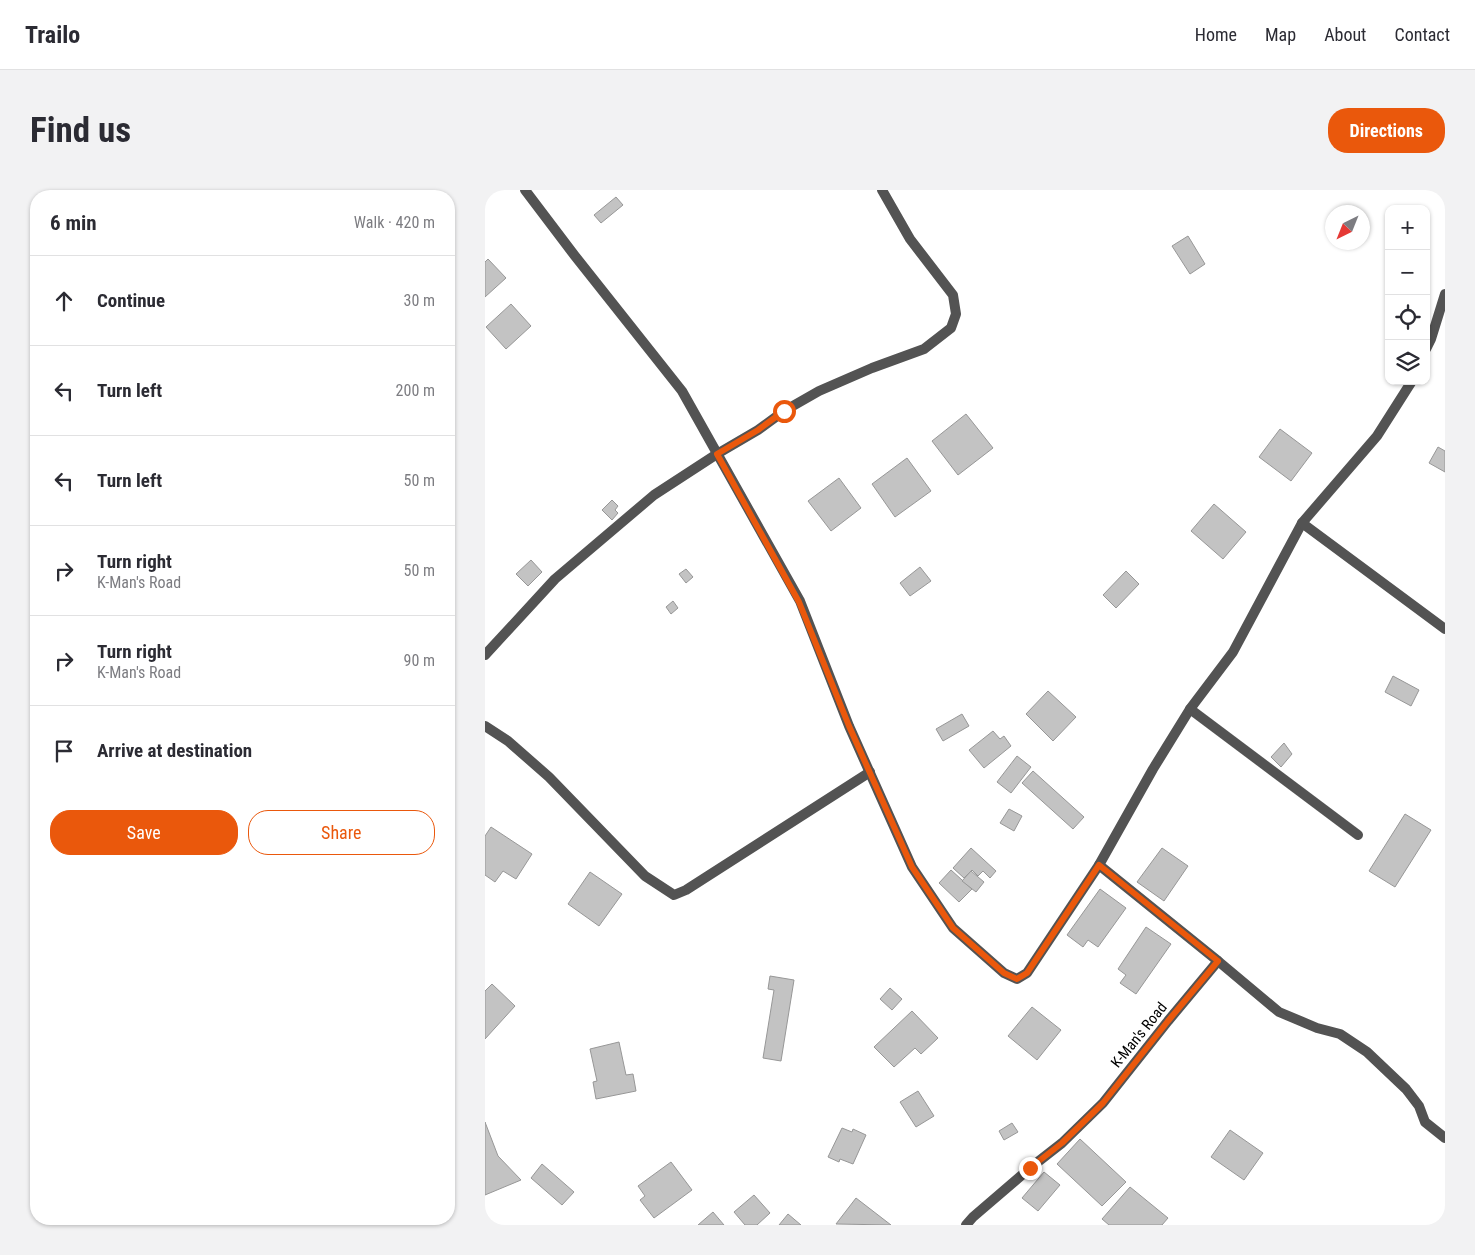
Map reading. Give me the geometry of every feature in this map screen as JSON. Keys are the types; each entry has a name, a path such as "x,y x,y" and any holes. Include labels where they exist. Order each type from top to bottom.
{"street":[{"path":"525,190 681,391 799,602 849,726 912,867 953,928 1004,973 1017,979 1027,973 1099,865 1190,708 1233,652 1301,523 1377,436 1409,385"},
{"path":"485,655 555,579 654,495 758,430 784,411 819,391 872,368 924,349 951,328 956,314 953,295 910,238 882,190"},
{"path":"1430,341 1445,294"},
{"path":"1301,523 1445,629"},
{"path":"1190,708 1358,835"},
{"path":"485,726 508,741 549,777 645,876 674,895 686,890 870,772"},
{"path":"1099,865 1279,1012 1317,1028 1340,1034 1367,1052 1406,1089 1419,1106 1425,1122 1445,1138"},
{"name":"K-Man's Road","path":"966,1225 1030,1168 1062,1143 1103,1103 1218,961"}],"building":[{"path":"616,197 623,205 601,223 594,215"},
{"path":"1188,236 1205,264 1190,274 1172,246"},
{"path":"488,259 506,278 485,297 485,262"},
{"path":"511,304 531,326 506,349 486,327"},
{"path":"966,414 993,448 958,475 932,441"},
{"path":"1280,429 1312,453 1291,481 1259,457"},
{"path":"1438,447 1445,451 1445,472 1429,463"},
{"path":"907,458 931,491 895,517 872,484"},
{"path":"839,478 861,508 831,531 808,501"},
{"path":"612,500 618,506 615,510 618,513 612,520 602,510"},
{"path":"1214,504 1246,532 1223,559 1191,531"},
{"path":"531,560 542,572 528,586 516,574"},
{"path":"920,567 931,581 910,596 900,583"},
{"path":"686,569 693,577 686,583 679,574"},
{"path":"1126,571 1139,584 1116,608 1103,595"},
{"path":"673,601 678,608 671,614 666,607"},
{"path":"1393,676 1419,690 1411,706 1385,692"},
{"path":"1048,691 1076,717 1053,741 1026,714"},
{"path":"962,714 969,726 943,741 936,729"},
{"path":"993,731 1000,739 1004,736 1011,746 984,768 969,750"},
{"path":"1284,743 1292,754 1281,767 1271,757"},
{"path":"1017,756 1031,767 1011,793 997,782"},
{"path":"1033,771 1084,817 1073,829 1022,783"},
{"path":"1009,809 1022,816 1014,831 1000,823"},
{"path":"1405,814 1431,830 1395,887 1369,871"},
{"path":"491,827 532,854 516,879 503,871 495,882 485,875 485,836"},
{"path":"971,848 996,871 990,878 983,871 978,876 972,870 964,878 953,868"},
{"path":"1162,848 1188,866 1164,901 1137,882"},
{"path":"951,870 972,889 959,902 939,883"},
{"path":"971,871 984,882 976,892 962,881"},
{"path":"590,872 622,894 599,926 568,904"},
{"path":"1100,889 1126,908 1098,947 1088,940 1083,947 1067,935"},
{"path":"1146,927 1171,944 1136,994 1120,983 1126,975 1118,969"},
{"path":"770,976 794,980 781,1061 763,1058 774,990 768,989"},
{"path":"492,984 515,1006 485,1039 485,991"},
{"path":"890,988 902,999 892,1010 880,999"},
{"path":"1032,1007 1061,1030 1037,1060 1008,1036"},
{"path":"912,1011 938,1038 921,1054 915,1048 894,1067 874,1047"},
{"path":"619,1042 626,1075 633,1074 636,1091 596,1099 593,1082 597,1081 590,1049"},
{"path":"918,1091 934,1116 916,1127 900,1102"},
{"path":"485,1122 498,1156 521,1180 485,1195"},
{"path":"1012,1123 1018,1132 1004,1140 999,1131"},
{"path":"842,1128 852,1132 853,1129 866,1135 853,1164 840,1159 839,1162 828,1157"},
{"path":"1230,1130 1263,1153 1244,1180 1211,1157"},
{"path":"1080,1139 1126,1182 1102,1206 1057,1164"},
{"path":"671,1162 692,1190 654,1218 640,1200 645,1196 638,1186"},
{"path":"542,1164 574,1192 562,1205 531,1178"},
{"path":"1044,1172 1060,1185 1038,1211 1022,1198"},
{"path":"1130,1187 1168,1218 1162,1225 1109,1225 1102,1219"},
{"path":"754,1195 770,1213 757,1225 745,1225 734,1212"},
{"path":"856,1198 891,1225 836,1224"},
{"path":"713,1212 724,1225 698,1225"},
{"path":"788,1214 801,1225 779,1225"}],"route":[{"path":"784,411 758,430 717,454 799,602 849,726 912,867 953,928 1004,973 1017,979 1027,973 1099,865 1218,961 1103,1103 1062,1143 1030,1168"}]}
